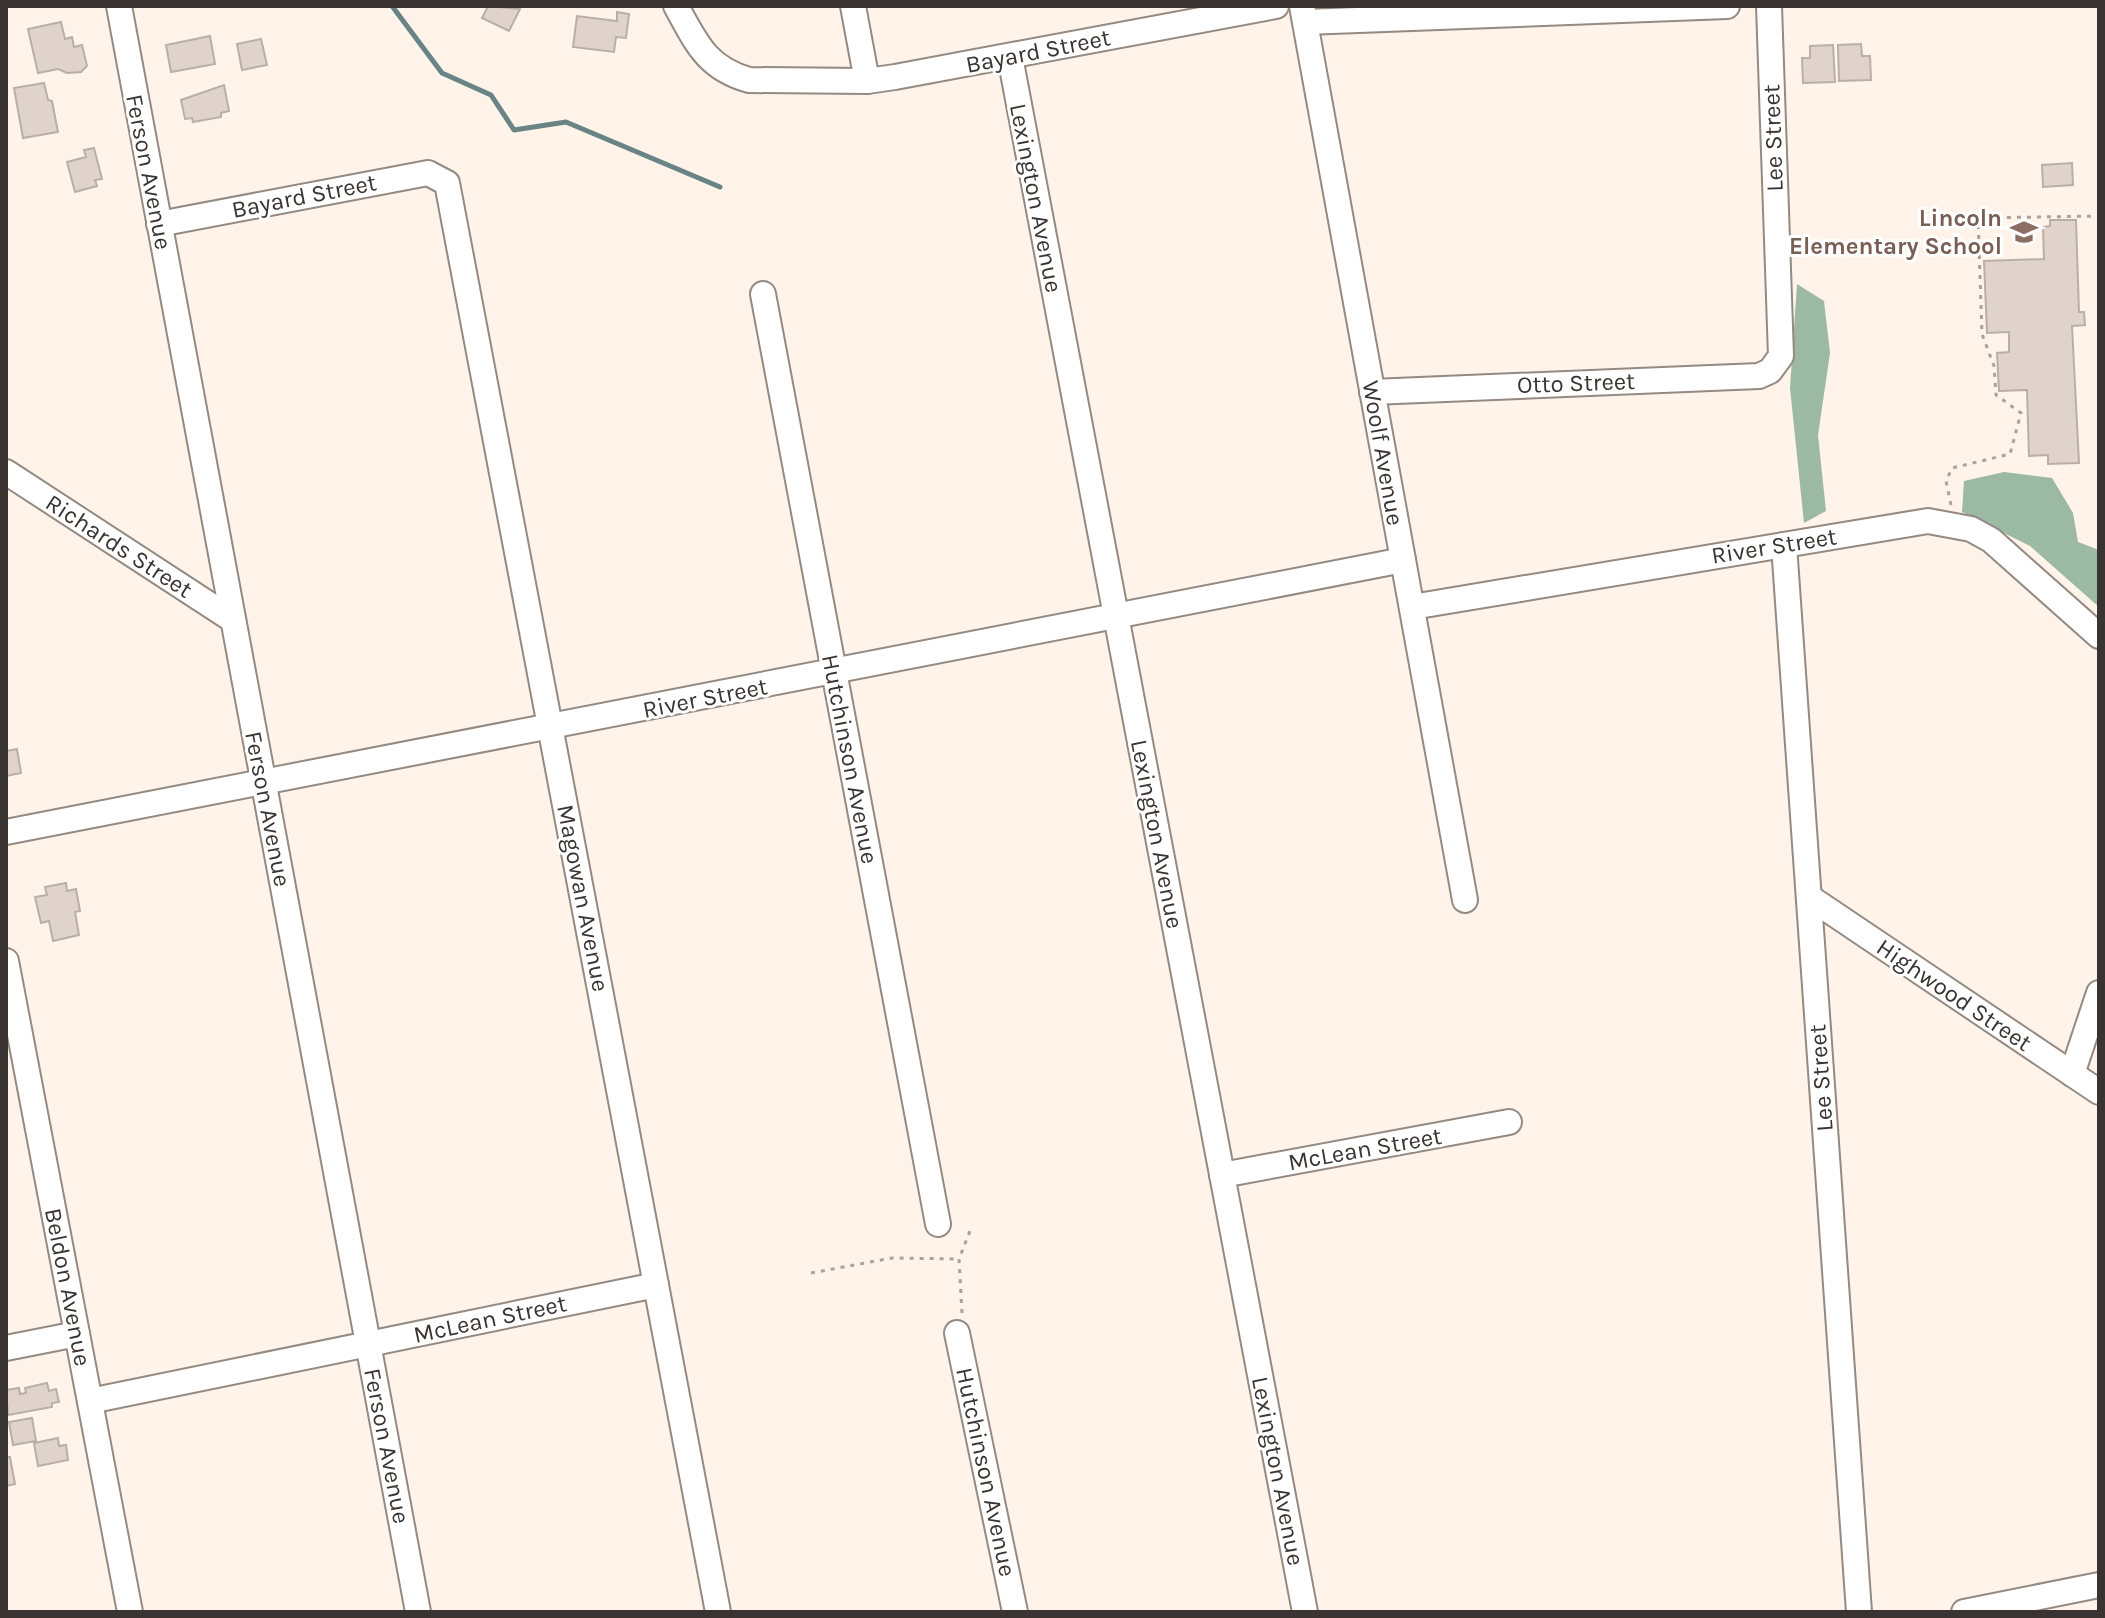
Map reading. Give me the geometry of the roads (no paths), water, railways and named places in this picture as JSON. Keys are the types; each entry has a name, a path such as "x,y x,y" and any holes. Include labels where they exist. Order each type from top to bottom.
{"street":[{"name":"Ferson Avenue","path":"119,6 418,1612"},
{"name":"Bayard Street","path":"676,6 694,42 717,67 749,80 867,81 1276,6"},
{"path":"853,6 867,81"},
{"path":"1304,14 1727,6"},
{"name":"Lee Street","path":"1769,6 1781,356 1777,365"},
{"name":"Woolf Avenue","path":"1304,14 1465,900"},
{"name":"Lexington Avenue","path":"1010,57 1305,1612"},
{"name":"Bayard Street","path":"159,224 428,173 447,183"},
{"name":"Magowan Avenue","path":"447,183 718,1612"},
{"name":"Hutchinson Avenue","path":"763,294 938,1224"},
{"name":"Otto Street","path":"1372,392 1759,376 1777,365"},
{"name":"Richards Street","path":"6,472 233,620"},
{"name":"River Street","path":"1412,607 1928,521 1961,526 1991,540 2099,636"},
{"name":"Lee Street","path":"1784,545 1859,1612"},
{"name":"River Street","path":"6,832 1403,560"},
{"name":"Highwood Street","path":"1809,897 2099,1092"},
{"name":"Beldon Avenue","path":"6,961 130,1612"},
{"path":"2072,1074 2099,993"},
{"name":"McLean Street","path":"1222,1175 1509,1122"},
{"name":"McLean Street","path":"90,1401 656,1285"},
{"name":"Hutchinson Avenue","path":"960,1323 1015,1612"},
{"path":"6,1348 77,1334"},
{"path":"1964,1612 2099,1585"}],"waterway":[{"path":"392,6 442,73 491,95 514,130 566,122 720,187"}],"place":[{"name":"Lincoln Elementary School","path":"2024,232"}]}
